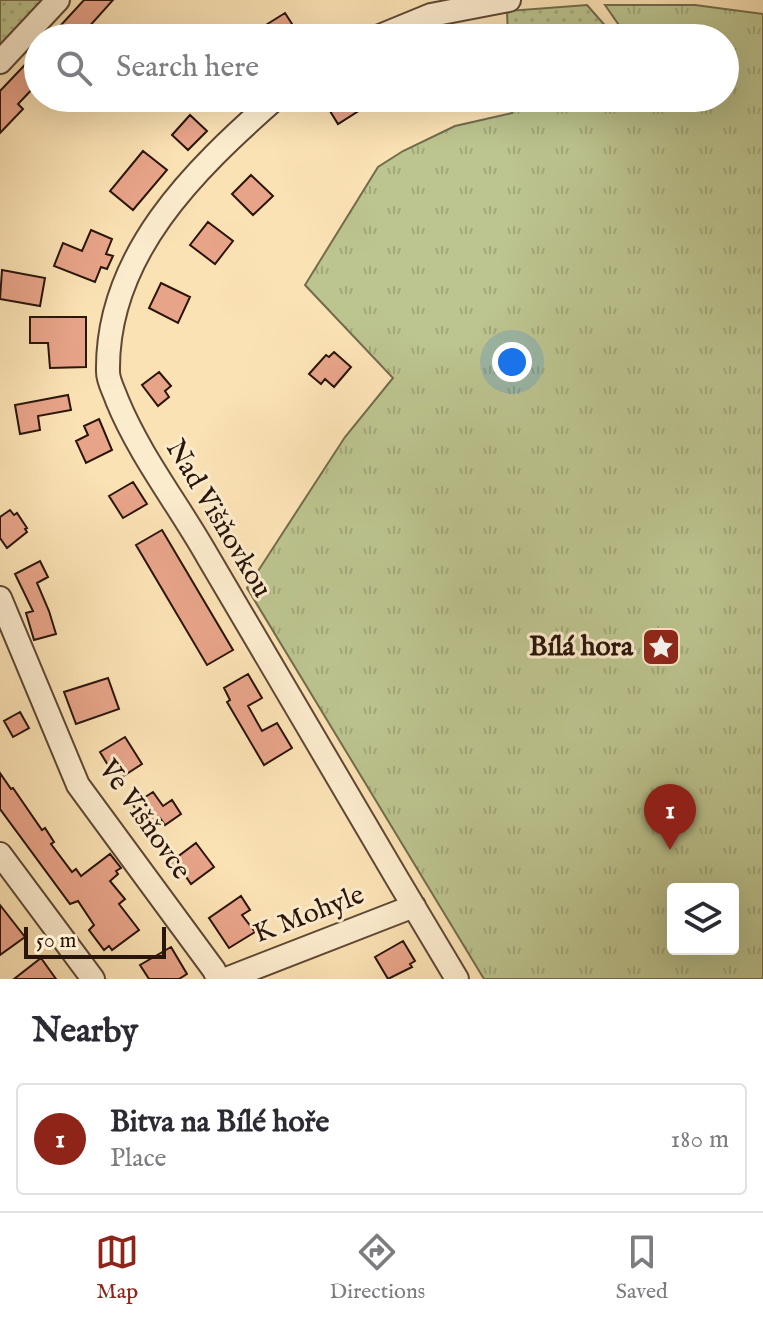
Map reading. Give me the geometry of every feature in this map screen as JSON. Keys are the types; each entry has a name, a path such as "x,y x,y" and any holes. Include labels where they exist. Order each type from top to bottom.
{"street":[{"path":"36,24 58,0"},
{"path":"409,24 431,15 509,0"},
{"path":"0,62 24,36"},
{"name":"Nad Višňovkou","path":"260,112 219,148 175,198 140,249 119,292 112,323 107,375 130,433 208,556 457,979"},
{"name":"Ve Višňovce","path":"0,598 78,785 218,979"},
{"path":"0,854 93,979"},
{"name":"K Mohyle","path":"226,979 414,906"}],"green space":[{"path":"0,0 42,0 0,45"},
{"path":"587,5 604,24 507,24 507,11"},
{"path":"605,5 695,5 763,14 763,979 484,979 247,588 345,437 393,378 305,285 378,167 455,126 512,112 739,112 739,24 618,24"}],"building":[{"path":"84,0 113,0 92,24 62,24"},
{"path":"285,13 292,24 267,24"},
{"path":"24,66 24,98 18,104 23,109 0,133 0,91"},
{"path":"331,112 357,112 338,124"},
{"path":"190,115 207,131 188,150 172,135"},
{"path":"143,151 167,170 133,210 110,191"},
{"path":"251,175 273,196 253,215 232,194"},
{"path":"208,222 233,241 215,264 190,245"},
{"path":"91,230 112,239 106,254 113,256 107,269 101,267 95,282 54,266 63,243 82,251"},
{"path":"2,270 45,278 40,306 0,299"},
{"path":"161,283 190,297 178,323 149,308"},
{"path":"30,317 86,317 86,367 50,368 48,343 30,343"},
{"path":"334,352 351,367 334,387 325,379 321,384 309,374 326,355 329,357"},
{"path":"159,372 171,386 165,391 169,397 158,406 142,385"},
{"path":"68,395 71,410 38,416 40,430 20,434 15,405"},
{"path":"99,419 112,450 86,463 76,441 88,435 84,426"},
{"path":"133,482 147,504 123,518 109,496"},
{"path":"10,510 14,515 17,513 27,532 7,548 0,538 0,517"},
{"path":"162,530 233,650 207,665 136,545"},
{"path":"40,561 48,577 37,583 56,634 34,640 26,613 33,611 15,574"},
{"path":"248,674 262,698 248,706 262,731 277,723 292,748 264,765 227,702 230,700 224,688"},
{"path":"108,678 119,709 76,724 64,692"},
{"path":"20,712 29,728 13,737 4,721"},
{"path":"125,737 142,764 117,780 100,752"},
{"path":"0,773 42,830 45,828 54,842 51,844 72,872 76,869 81,876 110,854 121,868 110,881 125,899 119,904 139,930 112,950 109,946 104,950 89,930 94,925 78,901 70,904 0,809"},
{"path":"153,792 163,806 172,800 181,814 165,825 160,818 147,826 133,805"},
{"path":"196,843 214,867 191,884 184,874 179,878 168,864"},
{"path":"241,896 250,910 242,915 255,932 229,948 209,918"},
{"path":"0,905 25,937 0,955"},
{"path":"403,941 415,961 410,964 412,967 388,979 375,957"},
{"path":"171,947 187,974 179,979 149,979 140,965"},
{"path":"41,958 56,979 14,979"}],"place":[{"name":"Bílá hora","path":"661,647"},
{"name":"Bitva na Bílé hoře","path":"670,850"}]}
